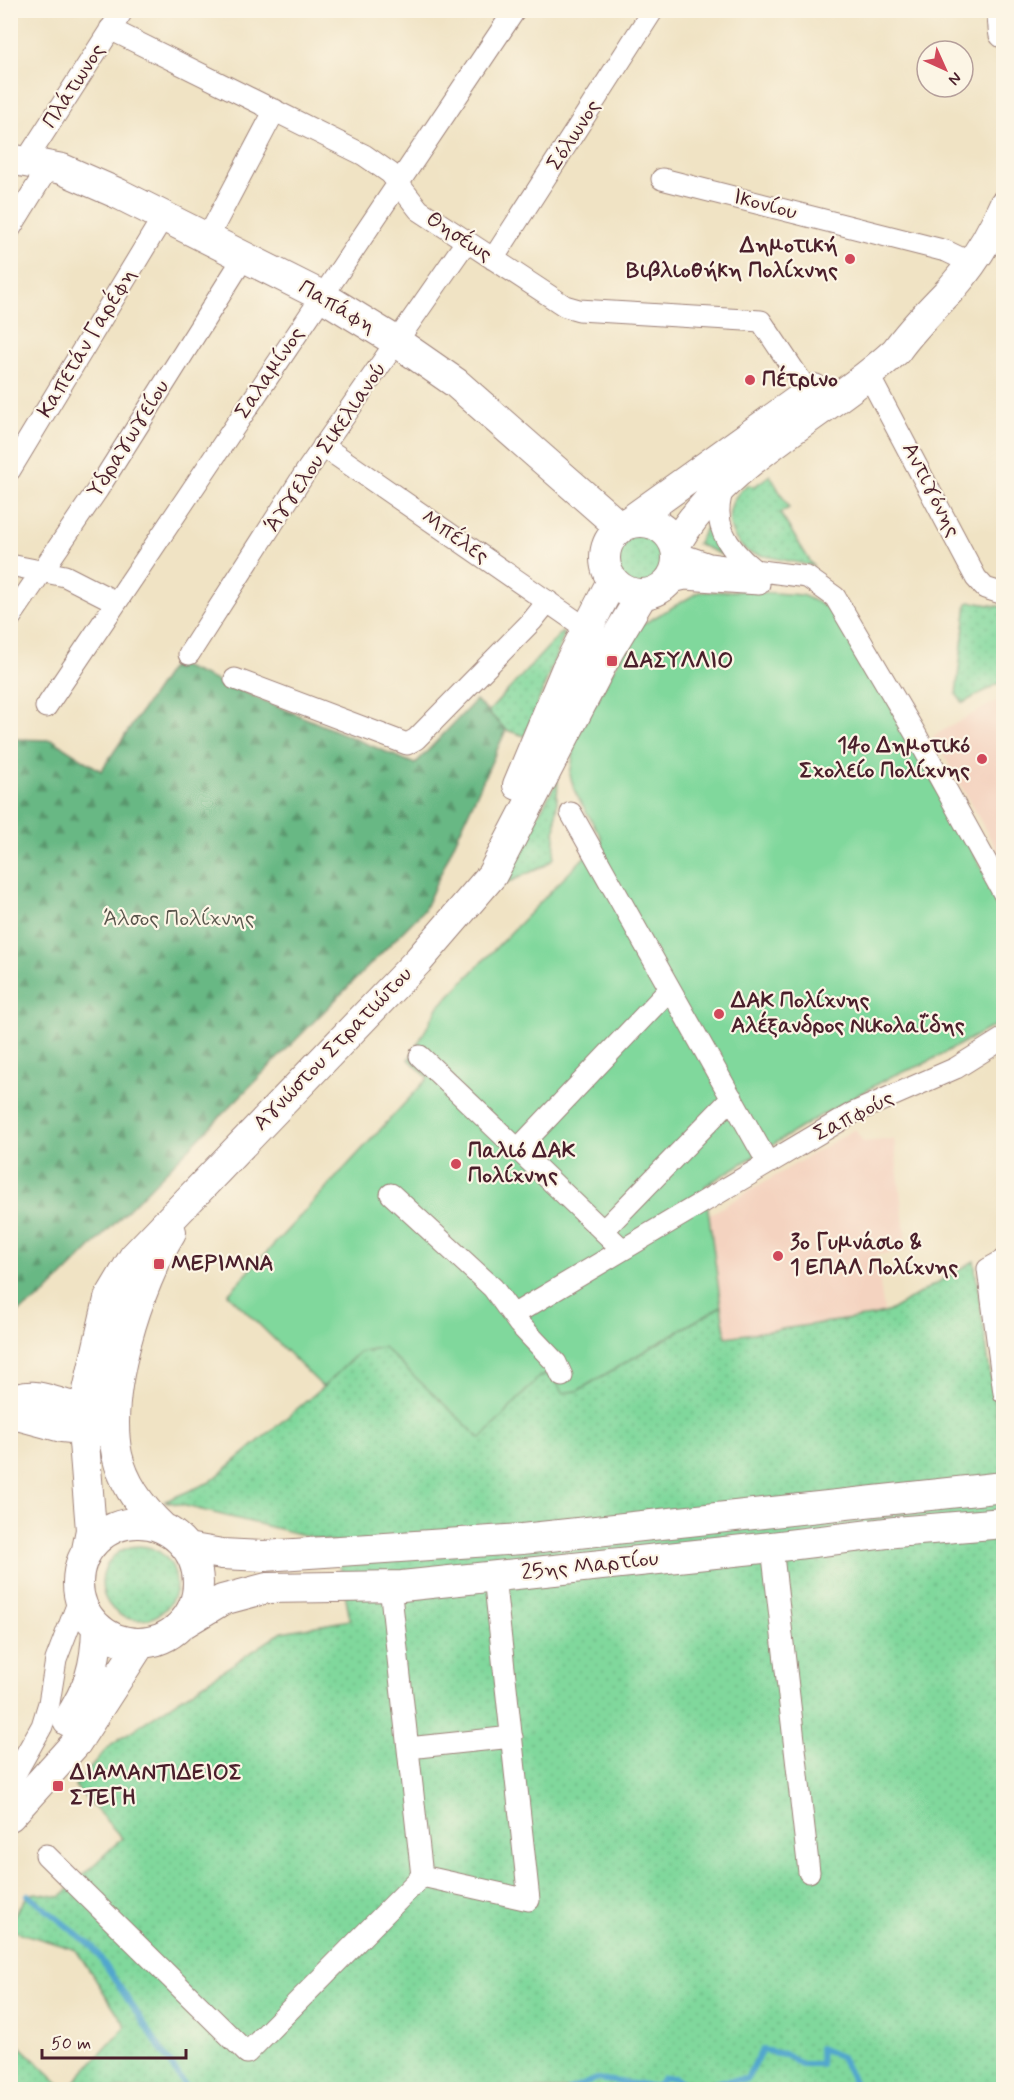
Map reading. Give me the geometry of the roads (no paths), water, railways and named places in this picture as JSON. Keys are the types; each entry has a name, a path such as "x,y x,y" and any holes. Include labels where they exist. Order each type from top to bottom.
{"street":[{"name":"Πλάτωνος","path":"10,229 28,162 123,10"},
{"name":"Σαλαμίνος","path":"46,707 515,10"},
{"name":"Σόλωνος","path":"493,259 653,10"},
{"path":"1002,10 1004,33"},
{"name":"Θησέως","path":"110,29 364,155 387,171 418,210 560,304 571,308 761,321 809,393"},
{"path":"207,239 275,110"},
{"name":"Παπάφη","path":"28,162 74,174 163,217 322,296 397,342 456,383 622,527"},
{"name":"Ικονίου","path":"662,179 946,250 971,263"},
{"name":"Αγνώστου Στρατιώτου","path":"87,1550 91,1515 83,1419 109,1299 134,1257 418,961 463,905 492,875 609,650 655,589 675,569 676,549 699,509 729,478 897,351 912,327 952,287 971,263 1004,205"},
{"name":"Καπετάν Γαρέφη","path":"10,470 163,217"},
{"name":"Άγγελου Σικελιανού","path":"189,654 323,446 466,242"},
{"name":"Υδραγωγείου","path":"10,618 105,479 244,257"},
{"name":"Αγνώστου Στρατιώτου","path":"463,905 497,833 566,670 612,581 605,567 605,551 611,537 889,334 912,327"},
{"name":"Αντιγόνης","path":"868,374 976,578 985,588 1004,594"},
{"name":"Μπέλες","path":"323,446 587,629"},
{"path":"729,478 719,501 718,522 728,544 753,569"},
{"path":"622,527 638,522 654,524 667,532 676,549 709,564 807,577 835,597 915,733 1004,894"},
{"path":"10,565 44,570 72,579 116,602"},
{"path":"612,581 624,591 655,589 685,579 797,584 835,597"},
{"path":"235,680 407,744 412,742 532,621 548,601"},
{"path":"571,813 768,1162"},
{"path":"518,1149 670,989"},
{"name":"Σαπφούς","path":"513,1315 768,1162 878,1100 956,1068 1004,1038"},
{"path":"420,1056 622,1249"},
{"path":"603,1231 732,1098"},
{"name":"Αγνώστου Στρατιώτου","path":"162,1528 140,1504 123,1476 115,1422 122,1364 135,1308 160,1251 198,1188"},
{"path":"391,1194 493,1288 513,1315 554,1359 562,1376"},
{"path":"1004,1260 988,1269 1004,1393"},
{"path":"10,1402 29,1395 83,1419"},
{"path":"10,1413 41,1422 83,1419 115,1422"},
{"name":"25ης Μαρτίου","path":"187,1548 222,1554 264,1556 522,1539 1004,1487"},
{"path":"129,1523 146,1523 162,1528 176,1536 187,1548 196,1566 198,1586 194,1606 184,1623 164,1637 140,1644 110,1637 89,1620 79,1600 77,1582 80,1565 87,1550 98,1537 113,1528 129,1523"},
{"name":"25ης Μαρτίου","path":"184,1623 222,1600 244,1592 267,1588 390,1586 772,1547 895,1532 1004,1523"},
{"path":"772,1547 809,1872"},
{"path":"422,1876 530,1900 494,1576"},
{"path":"390,1586 422,1876"},
{"path":"10,1783 42,1726 49,1703 56,1660 79,1600"},
{"path":"10,1791 42,1756 80,1702 94,1668 97,1628"},
{"path":"10,1816 76,1743 140,1644"},
{"path":"408,1748 512,1737"},
{"path":"46,1855 247,2053 422,1876"}],"waterway":[{"path":"28,1895 93,1947 188,2090"},
{"path":"716,2090 715,2082 747,2079 762,2050 784,2054 801,2064 821,2064 820,2048 841,2057 858,2090"},
{"path":"569,2090 597,2079 655,2087 663,2078 675,2078 695,2090"}],"place":[{"name":"Δημοτική Βιβλιοθήκη Πολίχνης","path":"850,259"},
{"name":"Πέτρινο","path":"750,380"},
{"name":"ΔΑΣΥΛΛΙΟ","path":"612,661"},
{"name":"14ο Δημοτικό Σχολείο Πολίχνης","path":"982,759"},
{"name":"ΔΑΚ Πολίχνης Αλέξανδρος Νικολαΐδης","path":"719,1014"},
{"name":"Παλιό ΔΑΚ Πολίχνης","path":"456,1164"},
{"name":"3ο Γυμνάσιο & 1 ΕΠΑΛ Πολίχνης","path":"778,1256"},
{"name":"ΜΕΡΙΜΝΑ","path":"159,1264"},
{"name":"ΔΙΑΜΑΝΤΙΔΕΙΟΣ ΣΤΕΓΗ","path":"58,1786"}],"park label":[{"name":"Άλσος Πολίχνης","path":"179,919"}]}
